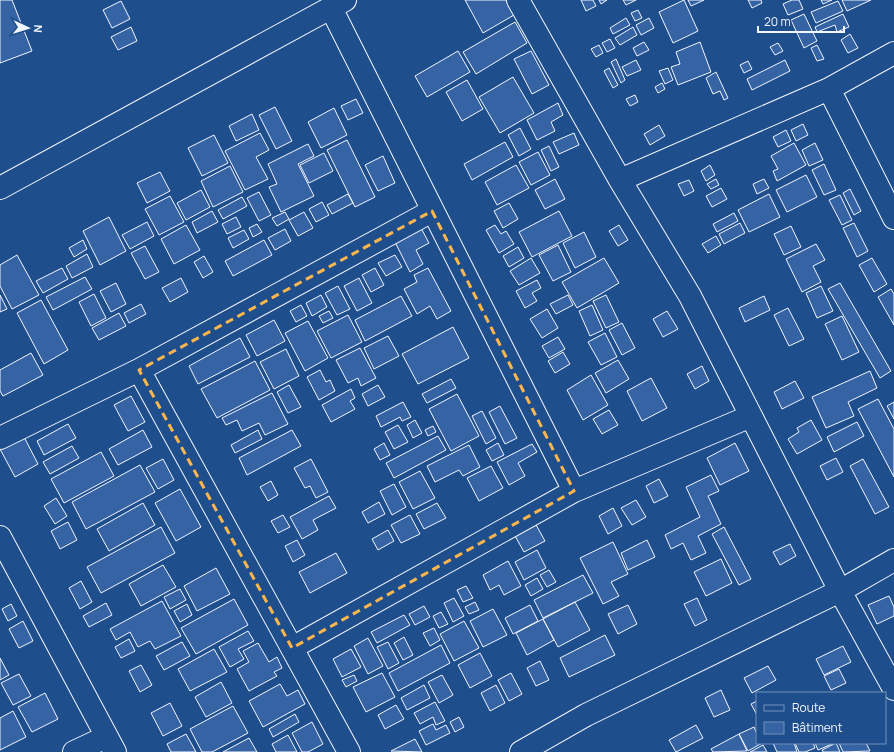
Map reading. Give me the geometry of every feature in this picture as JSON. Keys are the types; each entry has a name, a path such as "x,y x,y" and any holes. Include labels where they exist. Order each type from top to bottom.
{"street":[{"path":"518,0 620,180 690,296 840,591 894,688"},
{"path":"0,188 338,4 432,211 574,492"},
{"path":"620,180 829,89 894,53"},
{"path":"829,89 894,218"},
{"path":"0,438 139,370 432,211"},
{"path":"139,370 348,752"},
{"path":"292,648 574,492 751,416"},
{"path":"0,537 110,744 74,752"},
{"path":"521,752 586,715 840,591 894,560"}],"highlighted area":[{"path":"432,211 574,491 292,648 139,370"}],"building":[{"path":"0,0 12,0 32,51 0,63"},
{"path":"465,0 506,0 514,15 483,33"},
{"path":"581,0 593,0 596,6 586,11"},
{"path":"599,0 607,0 601,4"},
{"path":"623,0 636,0 626,5"},
{"path":"684,0 698,31 673,43 659,12"},
{"path":"688,0 704,0 691,6"},
{"path":"748,0 761,0 762,3 752,8"},
{"path":"792,0 799,0 803,9 788,15 783,4"},
{"path":"821,0 832,0 823,4"},
{"path":"842,0 871,0 847,11"},
{"path":"121,1 130,19 112,28 103,10"},
{"path":"838,1 843,11 816,23 811,12"},
{"path":"638,10 642,18 635,21 631,13"},
{"path":"804,14 817,41 804,48 791,20"},
{"path":"843,14 849,27 837,32 835,25 817,32 815,27"},
{"path":"626,18 630,25 613,34 610,28"},
{"path":"649,18 654,28 641,35 636,25"},
{"path":"515,22 527,43 476,74 463,52"},
{"path":"131,27 137,41 118,50 111,37"},
{"path":"633,27 637,35 620,45 615,38"},
{"path":"850,34 858,48 848,53 841,40"},
{"path":"610,39 615,48 607,52 602,43"},
{"path":"644,42 649,50 637,56 633,48"},
{"path":"700,42 711,72 678,85 671,67 680,64 676,52"},
{"path":"778,43 783,51 775,55 770,47"},
{"path":"599,45 603,53 596,57 591,49"},
{"path":"817,45 824,59 817,61 811,48"},
{"path":"458,51 470,72 427,97 415,76"},
{"path":"531,51 549,85 532,94 514,59"},
{"path":"616,59 625,80 621,83 611,62"},
{"path":"636,60 641,70 627,76 622,67"},
{"path":"785,60 790,71 752,90 747,79"},
{"path":"748,61 752,69 744,73 740,65"},
{"path":"609,68 618,85 613,88 604,71"},
{"path":"668,68 673,80 665,84 659,71"},
{"path":"716,72 728,98 724,100 720,91 713,94 706,78"},
{"path":"513,77 534,113 500,133 479,97"},
{"path":"467,80 483,109 462,121 446,92"},
{"path":"662,83 665,89 658,93 655,87"},
{"path":"635,95 638,102 630,106 626,99"},
{"path":"356,99 363,113 348,120 341,106"},
{"path":"558,103 563,115 551,122 555,131 537,140 527,120"},
{"path":"275,107 292,141 276,149 259,115"},
{"path":"334,108 347,135 321,148 308,122"},
{"path":"252,114 259,130 236,141 229,126"},
{"path":"803,124 808,135 796,141 791,130"},
{"path":"659,125 665,136 650,145 644,134"},
{"path":"520,128 531,149 519,156 508,135"},
{"path":"786,130 791,141 778,147 773,137"},
{"path":"260,133 269,150 256,157 268,179 245,190 225,151"},
{"path":"574,133 579,145 559,154 553,142"},
{"path":"214,135 228,163 202,176 188,148"},
{"path":"347,140 375,197 355,207 327,150"},
{"path":"505,142 513,157 472,180 464,164"},
{"path":"794,143 806,165 777,181 773,171 778,169 771,156"},
{"path":"815,143 823,160 809,166 802,150"},
{"path":"308,144 314,156 298,164 314,196 281,212 269,187 277,184 268,164"},
{"path":"549,146 559,167 551,171 541,150"},
{"path":"538,152 550,175 531,185 519,162"},
{"path":"324,153 333,171 309,183 300,165"},
{"path":"383,156 395,183 378,191 365,165"},
{"path":"824,164 836,190 824,195 812,170"},
{"path":"516,165 529,188 497,205 485,182"},
{"path":"710,165 715,175 706,181 701,171"},
{"path":"230,166 243,192 213,207 201,181"},
{"path":"160,172 170,191 147,203 137,183"},
{"path":"806,175 817,197 787,212 776,190"},
{"path":"555,179 565,199 545,209 535,190"},
{"path":"716,179 719,185 711,189 707,184"},
{"path":"764,179 769,188 757,194 753,184"},
{"path":"689,180 694,191 684,196 678,184"},
{"path":"721,188 727,199 712,207 706,196"},
{"path":"850,189 861,211 854,215 843,193"},
{"path":"201,190 210,207 186,220 177,203"},
{"path":"259,192 271,215 259,221 247,198"},
{"path":"348,194 353,203 332,214 327,205"},
{"path":"769,194 780,217 749,232 738,210"},
{"path":"840,195 852,220 842,225 829,200"},
{"path":"170,196 184,222 159,235 145,209"},
{"path":"242,197 247,206 223,219 218,210"},
{"path":"322,202 329,215 316,222 309,209"},
{"path":"509,203 518,219 503,228 494,211"},
{"path":"212,211 218,222 197,233 192,222"},
{"path":"559,211 572,236 532,257 519,232"},
{"path":"285,212 289,219 277,226 272,218"},
{"path":"304,212 313,228 298,236 289,220"},
{"path":"734,213 738,221 717,232 713,224"},
{"path":"109,217 126,251 100,265 83,231"},
{"path":"236,217 241,227 227,234 222,224"},
{"path":"147,222 154,236 130,249 122,235"},
{"path":"740,223 745,233 724,244 719,234"},
{"path":"854,223 868,251 857,257 843,228"},
{"path":"257,224 262,232 253,237 249,228"},
{"path":"186,225 200,250 174,264 161,239"},
{"path":"495,225 501,234 506,231 514,244 499,253 486,230"},
{"path":"619,225 628,240 618,246 609,231"},
{"path":"791,226 801,247 784,255 774,234"},
{"path":"421,228 429,243 416,250 423,264 410,272 395,242"},
{"path":"285,229 291,241 275,250 268,238"},
{"path":"244,230 249,239 233,248 228,238"},
{"path":"584,232 596,257 575,268 563,243"},
{"path":"716,236 721,245 708,253 702,244"},
{"path":"83,240 87,249 74,257 69,248"},
{"path":"264,240 272,255 233,276 225,261"},
{"path":"816,244 825,260 813,266 821,282 802,292 786,259"},
{"path":"558,245 571,272 553,281 539,255"},
{"path":"145,246 159,272 145,279 131,253"},
{"path":"518,247 524,258 509,267 503,256"},
{"path":"87,254 93,267 72,278 66,266"},
{"path":"17,255 39,295 12,309 0,286 0,265"},
{"path":"395,255 402,267 386,276 378,263"},
{"path":"204,256 213,272 203,278 194,262"},
{"path":"531,258 540,273 519,285 510,271"},
{"path":"604,258 619,283 577,308 562,282"},
{"path":"872,258 887,284 874,292 859,265"},
{"path":"62,268 68,279 43,293 36,281"},
{"path":"375,268 384,285 371,292 362,275"},
{"path":"428,268 451,311 437,319 430,306 417,314 404,289 417,282 414,275"},
{"path":"85,277 92,289 53,310 46,297"},
{"path":"181,278 188,292 170,302 162,288"},
{"path":"359,278 372,303 357,311 344,286"},
{"path":"537,280 541,288 532,293 537,301 525,308 516,291"},
{"path":"116,283 126,304 111,312 100,291"},
{"path":"840,283 891,371 880,378 828,289"},
{"path":"338,286 350,309 337,315 325,293"},
{"path":"821,286 833,311 817,318 806,293"},
{"path":"891,289 894,294 894,325 878,297"},
{"path":"94,294 106,318 91,326 79,302"},
{"path":"0,295 7,309 0,312"},
{"path":"321,295 327,307 312,316 306,303"},
{"path":"568,295 573,305 556,314 550,304"},
{"path":"606,295 619,322 606,328 593,301"},
{"path":"401,296 412,316 365,341 355,320"},
{"path":"764,296 770,310 745,322 739,308"},
{"path":"41,300 68,350 44,364 17,313"},
{"path":"141,304 146,314 129,323 124,313"},
{"path":"301,305 307,316 296,322 290,311"},
{"path":"592,305 603,330 590,336 579,311"},
{"path":"788,308 804,339 789,346 774,315"},
{"path":"547,309 558,328 542,338 530,319"},
{"path":"329,311 333,318 323,323 319,316"},
{"path":"667,311 678,329 663,337 653,319"},
{"path":"119,313 126,326 99,340 92,328"},
{"path":"348,315 362,342 331,358 317,331"},
{"path":"842,316 859,352 842,360 825,324"},
{"path":"274,320 285,341 257,356 246,335"},
{"path":"308,321 328,358 305,371 285,333"},
{"path":"622,323 635,348 622,355 609,330"},
{"path":"453,327 469,358 418,384 402,354"},
{"path":"605,333 617,357 601,365 588,342"},
{"path":"388,336 399,356 374,369 364,348"},
{"path":"558,337 565,349 549,358 542,346"},
{"path":"240,338 250,357 198,384 189,366"},
{"path":"360,348 376,378 361,386 358,378 348,383 336,360"},
{"path":"286,349 299,376 274,389 260,362"},
{"path":"563,352 570,364 555,373 548,361"},
{"path":"31,353 43,375 3,396 0,391 0,370"},
{"path":"618,360 629,379 606,393 595,373"},
{"path":"255,361 270,390 217,418 201,389"},
{"path":"702,366 709,381 695,389 687,374"},
{"path":"320,370 326,382 330,380 335,391 319,400 307,377"},
{"path":"870,371 877,388 848,402 854,416 826,428 812,397"},
{"path":"591,375 608,405 583,420 567,390"},
{"path":"651,378 667,408 642,421 627,391"},
{"path":"451,379 456,388 427,403 422,394"},
{"path":"795,381 804,398 782,409 774,392"},
{"path":"289,385 301,407 288,413 277,392"},
{"path":"378,385 385,397 368,406 362,394"},
{"path":"351,389 355,398 350,401 355,409 331,422 322,405"},
{"path":"272,393 288,424 265,435 259,423 242,431 237,420 226,425 222,418"},
{"path":"457,394 479,436 451,451 429,409"},
{"path":"131,396 145,422 128,431 114,405"},
{"path":"878,399 894,429 894,477 858,409"},
{"path":"403,402 411,417 402,421 400,417 381,427 376,416"},
{"path":"894,402 894,419 887,406"},
{"path":"500,406 517,438 505,444 489,412"},
{"path":"609,410 618,425 602,434 593,419"},
{"path":"482,411 496,438 486,444 472,416"},
{"path":"415,420 422,433 413,438 407,425"},
{"path":"811,420 822,440 797,454 788,439 799,432 797,428"},
{"path":"857,422 864,436 834,452 827,437"},
{"path":"68,424 76,438 44,455 37,441"},
{"path":"398,425 408,442 394,449 385,432"},
{"path":"433,426 436,432 428,436 425,430"},
{"path":"143,430 152,447 118,465 109,449"},
{"path":"258,430 262,439 235,453 231,445"},
{"path":"292,430 301,446 247,475 239,458"},
{"path":"438,436 446,450 394,478 386,463"},
{"path":"24,437 38,464 15,477 0,449"},
{"path":"384,443 390,455 380,460 374,449"},
{"path":"498,443 504,455 492,461 486,450"},
{"path":"735,443 749,471 720,485 707,458"},
{"path":"532,444 537,452 518,463 525,476 509,485 497,462"},
{"path":"469,445 480,467 463,476 459,470 435,482 427,466"},
{"path":"72,446 79,458 50,474 43,462"},
{"path":"101,452 114,476 64,503 51,479"},
{"path":"836,458 843,472 827,480 820,466"},
{"path":"163,459 174,480 158,489 146,468"},
{"path":"311,459 328,492 316,498 310,486 305,488 294,468"},
{"path":"863,459 889,507 875,514 850,466"},
{"path":"140,465 155,492 86,529 72,502"},
{"path":"491,466 503,488 479,501 467,478"},
{"path":"420,471 435,498 413,509 399,482"},
{"path":"711,475 719,491 708,496 721,524 698,536 706,553 691,560 683,543 671,549 665,535 700,517 686,487"},
{"path":"659,479 668,496 654,503 646,486"},
{"path":"271,481 278,495 268,501 260,487"},
{"path":"394,484 406,507 392,515 380,491"},
{"path":"180,489 201,527 176,541 155,503"},
{"path":"329,496 336,508 313,520 318,530 302,539 290,517"},
{"path":"56,498 67,516 55,524 44,506"},
{"path":"636,500 646,517 632,525 621,508"},
{"path":"379,502 385,514 368,523 362,512"},
{"path":"143,503 155,525 109,551 97,529"},
{"path":"437,503 446,518 424,529 416,514"},
{"path":"613,508 622,526 608,534 599,516"},
{"path":"283,515 290,527 278,533 271,521"},
{"path":"410,515 420,534 401,543 391,525"},
{"path":"68,522 77,540 60,549 51,531"},
{"path":"535,523 545,541 524,552 514,534"},
{"path":"161,527 175,553 101,593 87,567"},
{"path":"724,527 751,579 739,585 712,534"},
{"path":"388,530 394,541 378,550 372,539"},
{"path":"297,540 305,555 293,562 285,546"},
{"path":"647,540 655,557 628,570 621,553"},
{"path":"613,542 628,574 611,582 619,596 603,604 580,558"},
{"path":"790,544 796,556 780,565 773,552"},
{"path":"537,550 546,568 524,580 515,562"},
{"path":"336,553 347,573 310,593 299,572"},
{"path":"721,559 732,583 706,596 694,572"},
{"path":"508,561 521,586 504,595 499,585 490,590 483,575"},
{"path":"163,565 176,587 141,606 129,584"},
{"path":"216,568 230,594 197,611 184,586"},
{"path":"549,570 556,582 547,587 540,575"},
{"path":"583,575 593,593 543,618 534,600"},
{"path":"537,578 543,589 531,596 525,585"},
{"path":"81,581 92,602 80,609 69,588"},
{"path":"466,586 473,598 463,602 457,590"},
{"path":"180,589 186,600 170,609 164,597"},
{"path":"889,596 894,607 894,616 877,624 868,605"},
{"path":"454,598 464,616 453,622 444,603"},
{"path":"697,598 707,620 695,626 684,604"},
{"path":"234,599 248,625 196,654 181,628"},
{"path":"162,601 181,636 155,649 150,641 138,647 130,632 116,640 110,629"},
{"path":"475,602 479,610 469,614 465,607"},
{"path":"575,602 590,630 558,647 543,619"},
{"path":"106,603 112,615 89,627 83,616"},
{"path":"11,604 17,616 8,621 2,609"},
{"path":"187,604 192,615 180,622 174,611"},
{"path":"530,605 538,621 513,634 505,618"},
{"path":"628,605 637,624 618,634 608,614"},
{"path":"424,606 430,617 415,625 409,614"},
{"path":"493,609 507,635 483,647 470,621"},
{"path":"441,612 448,624 439,628 433,616"},
{"path":"404,615 410,625 377,643 371,632"},
{"path":"543,619 554,640 527,655 516,633"},
{"path":"23,621 33,641 19,648 9,629"},
{"path":"464,621 479,648 454,661 440,634"},
{"path":"434,628 440,640 430,646 423,633"},
{"path":"248,631 254,641 238,649 244,659 230,667 219,647"},
{"path":"605,635 615,655 569,677 560,658"},
{"path":"404,637 413,655 403,660 394,643"},
{"path":"368,638 383,666 368,674 354,646"},
{"path":"129,639 135,651 121,658 115,647"},
{"path":"182,642 190,656 164,670 156,656"},
{"path":"388,642 399,663 388,669 377,647"},
{"path":"258,643 269,662 277,657 282,668 274,672 277,676 249,691 237,669 249,662 243,651"},
{"path":"441,645 450,663 398,691 389,673"},
{"path":"843,646 851,662 824,675 816,659"},
{"path":"214,649 227,672 190,691 178,669"},
{"path":"351,649 361,667 342,677 333,659"},
{"path":"480,653 492,676 470,688 458,665"},
{"path":"0,658 9,675 0,680"},
{"path":"540,661 549,680 536,686 527,668"},
{"path":"141,665 152,685 140,692 129,671"},
{"path":"768,666 776,680 752,693 744,678"},
{"path":"839,669 846,683 831,690 824,676"},
{"path":"382,673 395,697 366,712 353,687"},
{"path":"511,673 522,694 509,701 498,680"},
{"path":"19,674 31,696 13,705 1,683"},
{"path":"354,675 357,681 346,687 342,680"},
{"path":"442,675 453,695 439,703 428,682"},
{"path":"221,682 232,703 206,717 195,697"},
{"path":"280,684 287,696 298,690 305,704 263,727 249,701"},
{"path":"424,685 430,698 407,710 401,698"},
{"path":"496,685 505,703 490,711 481,693"},
{"path":"721,690 730,710 714,717 705,698"},
{"path":"45,693 58,719 32,732 18,707"},
{"path":"435,702 445,721 436,725 433,717 420,724 414,713"},
{"path":"756,702 756,713 751,704"},
{"path":"170,703 182,726 163,736 151,713"},
{"path":"396,705 404,719 385,729 378,715"},
{"path":"233,706 248,733 212,752 202,752 190,729"},
{"path":"13,711 26,737 0,750 0,718"},
{"path":"295,714 299,722 273,737 269,729"},
{"path":"459,717 464,727 455,732 450,722"},
{"path":"312,722 323,744 308,752 302,752 292,733"},
{"path":"433,724 436,730 446,725 450,733 426,745 419,731"},
{"path":"696,725 703,738 676,752 669,740"},
{"path":"754,727 756,732 756,744 760,744 748,751 739,734"},
{"path":"186,734 196,752 171,752 167,744"},
{"path":"739,734 747,751 713,752 711,749"},
{"path":"288,735 297,752 276,752 272,744"},
{"path":"249,738 257,752 223,752"},
{"path":"415,739 422,752 391,751"},
{"path":"773,744 794,744 797,752 777,752"},
{"path":"795,744 813,744 815,748 805,752 799,752"},
{"path":"815,744 832,744 818,750"},
{"path":"836,744 840,752 823,752 822,750"},
{"path":"839,744 866,744 870,751 843,752"},
{"path":"763,745 767,752 750,752"}]}
